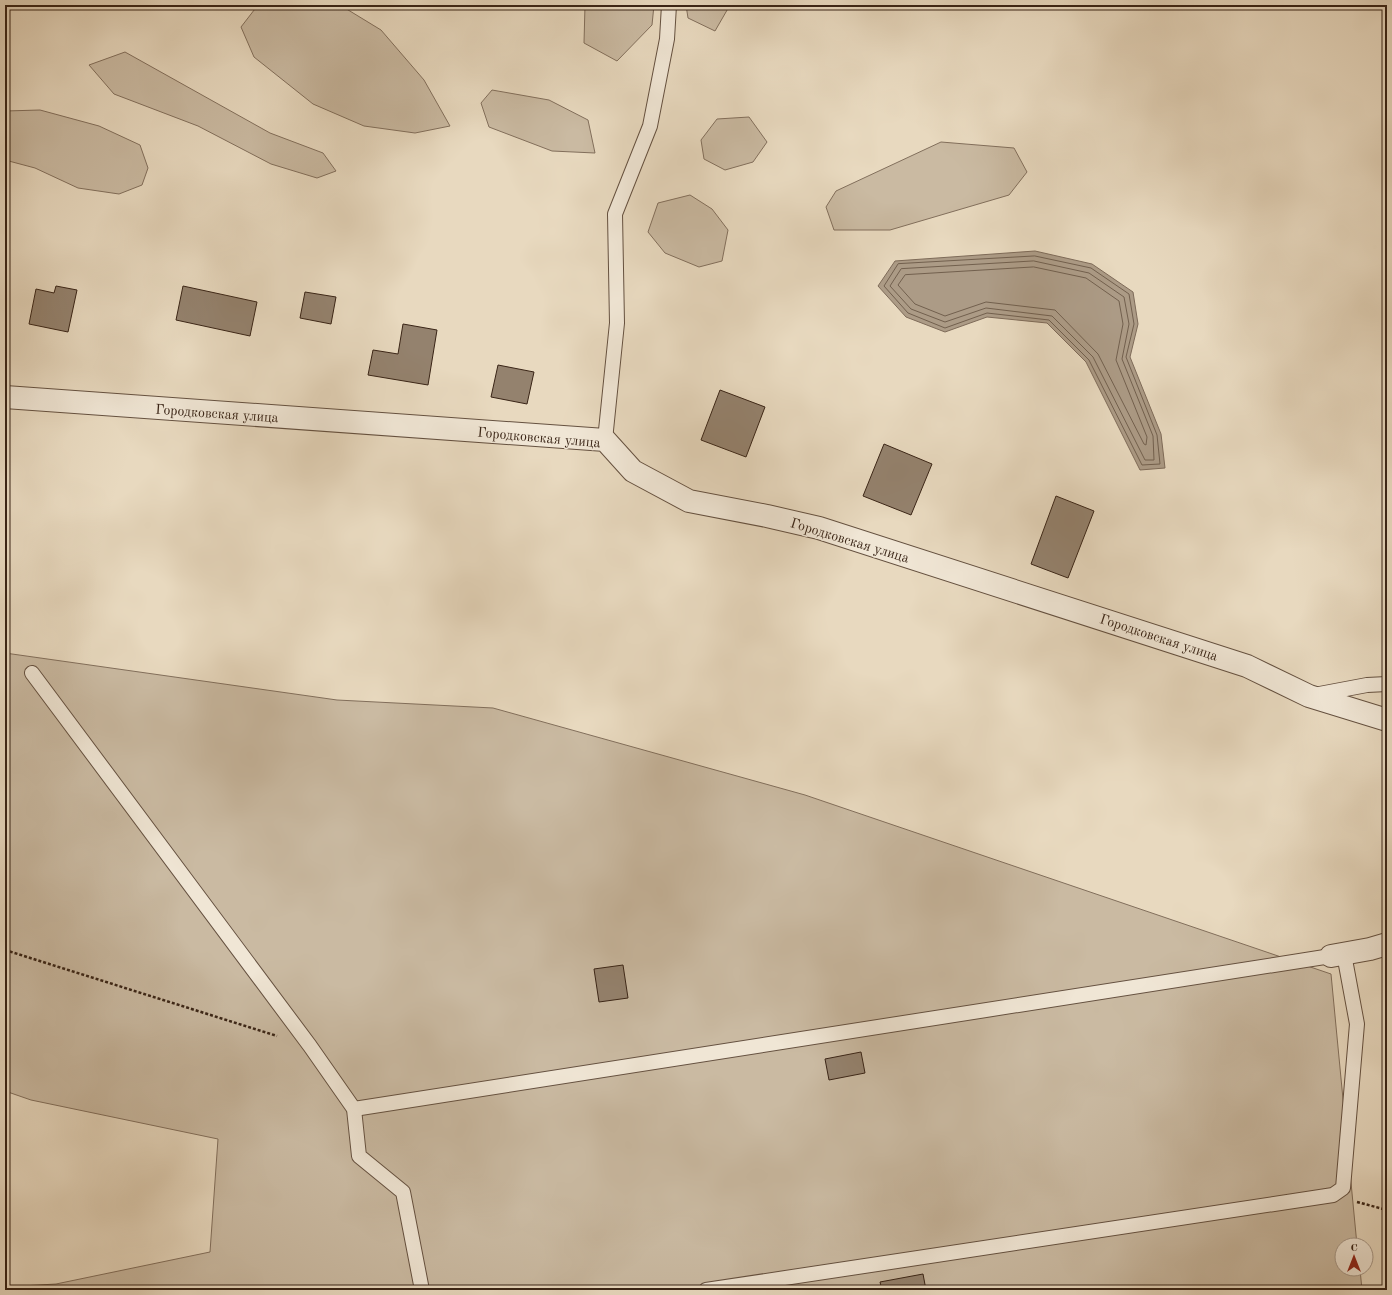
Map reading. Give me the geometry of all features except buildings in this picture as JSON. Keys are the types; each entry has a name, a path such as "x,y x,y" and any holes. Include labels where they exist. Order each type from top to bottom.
{"street":[{"name":"Городковская улица","path":"5,397 605,440 633,471 689,501 819,528 1247,666 1309,696 1387,720"},
{"path":"1338,955 1387,944"}],"lane":[{"path":"605,440 617,323 615,214 650,126 667,39 669,5"},
{"path":"32,673 310,1046 354,1109 359,1156 403,1192 422,1290"},
{"path":"1309,696 1367,685 1387,684"},
{"path":"354,1109 1338,955 1357,1024 1344,1188 1334,1195 706,1290"}],"path":[{"path":"5,950 310,1046"},
{"path":"1354,1198 1358,1203 1387,1210"}],"shaded area":[{"path":"258,5 340,5 381,30 424,80 450,126 415,133 364,126 313,104 254,57 241,27"},
{"path":"585,5 654,5 652,25 617,61 584,43"},
{"path":"686,5 730,5 715,31 688,18"},
{"path":"125,52 270,133 323,153 336,171 317,178 271,164 198,126 114,94 89,65"},
{"path":"492,90 549,100 588,120 595,153 552,151 489,127 481,103"},
{"path":"40,110 99,126 140,145 148,168 142,185 119,194 78,188 35,168 5,160 5,111"},
{"path":"749,117 767,142 753,162 725,170 704,159 701,140 717,119"},
{"path":"941,142 1014,148 1027,172 1009,195 890,230 834,230 826,207 836,191"},
{"path":"690,195 712,209 728,230 722,261 699,267 665,253 648,232 658,203"},
{"path":"5,653 337,700 493,708 805,795 1331,974 1356,1237 1334,1237 1334,1277 1361,1277 1362,1290 5,1290 5,1287 56,1284 210,1252 218,1139 31,1100 5,1091"}],"water":[{"path":"1035,251 1092,264 1133,292 1138,324 1130,357 1161,434 1165,468 1140,470 1086,362 1047,323 987,317 945,332 906,317 878,286 895,261"}]}
